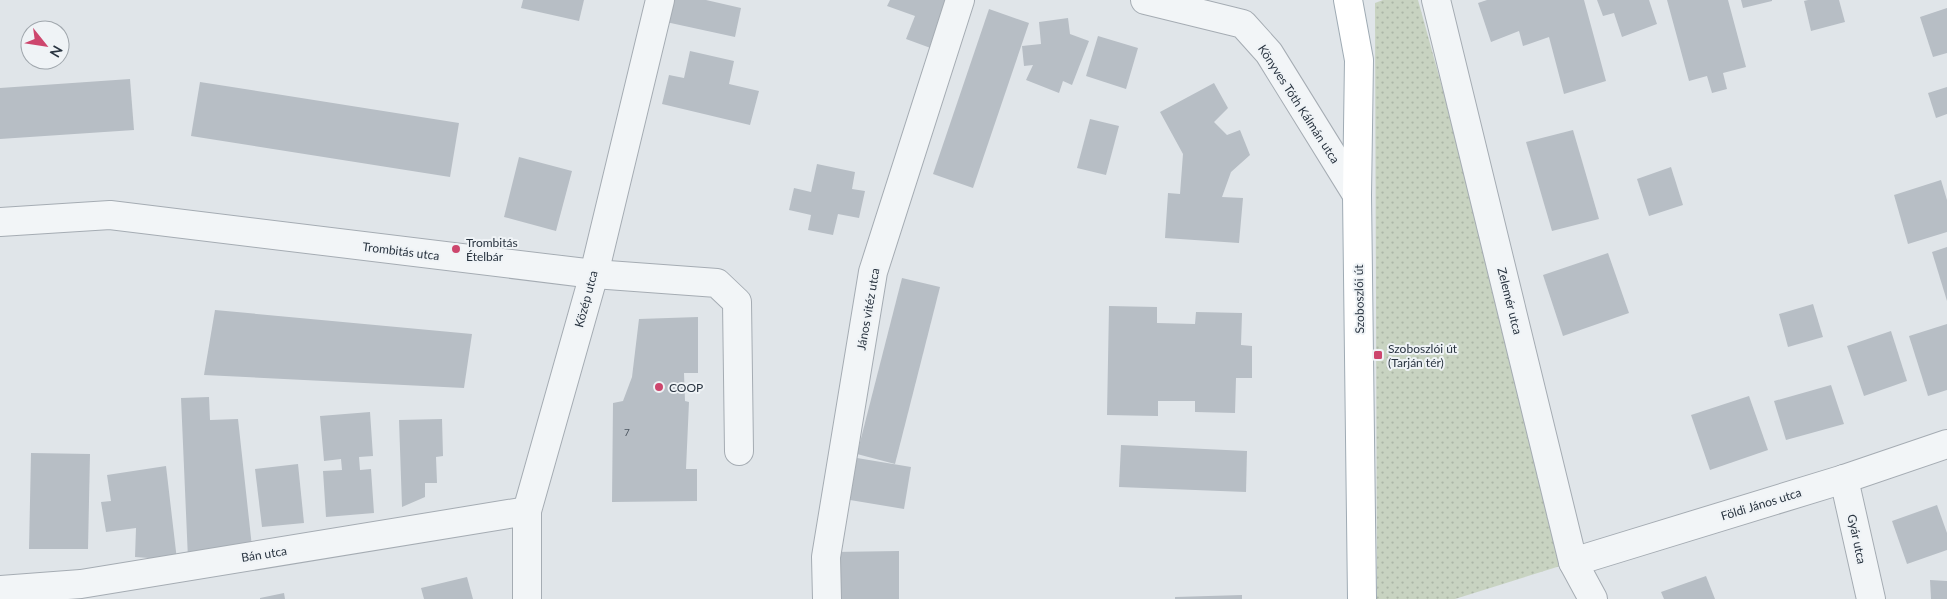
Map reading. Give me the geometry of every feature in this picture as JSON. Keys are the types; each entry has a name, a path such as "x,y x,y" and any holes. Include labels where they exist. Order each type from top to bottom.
{"main road":[{"name":"Szoboszlói út","path":"1348,0 1358,60 1357,196 1362,599"}],"street":[{"name":"Közép utca","path":"526,599 527,511 594,274 660,0"},
{"name":"János vitéz utca","path":"827,599 826,557 874,272 960,0"},
{"name":"Könyves Tóth Kálmán utca","path":"1146,0 1243,24 1269,53 1357,196"},
{"name":"Zelemér utca","path":"1436,0 1573,562 1594,599"},
{"name":"Trombitás utca","path":"0,222 110,215 594,274 717,283 736,302 739,451"},
{"name":"Földi János utca","path":"1573,562 1947,444"},
{"name":"Gyár utca","path":"1844,478 1870,599"},
{"name":"Bán utca","path":"0,590 83,592 527,511"}],"green space":[{"path":"1383,0 1418,0 1573,562 1455,599 1377,599 1375,3"}],"building":[{"path":"523,0 584,0 579,21 521,8"},
{"path":"671,0 706,0 741,8 735,37 666,22"},
{"path":"890,0 954,0 936,50 906,39 915,16 887,6"},
{"path":"1487,0 1584,0 1606,81 1564,94 1549,37 1523,46 1519,31 1491,42 1478,3"},
{"path":"1597,0 1649,0 1657,24 1622,37 1614,13 1603,16"},
{"path":"1667,0 1728,0 1746,67 1723,73 1727,89 1712,93 1707,76 1689,81"},
{"path":"1741,0 1772,0 1772,1 1743,8"},
{"path":"1839,0 1845,22 1811,31 1804,1"},
{"path":"1947,8 1947,53 1933,57 1920,17"},
{"path":"989,9 1029,23 973,188 933,174"},
{"path":"1068,18 1070,34 1089,41 1072,85 1063,81 1059,93 1026,80 1033,65 1024,66 1022,46 1041,44 1039,22"},
{"path":"1098,36 1138,48 1126,89 1086,76"},
{"path":"690,51 734,61 729,84 759,91 750,125 662,104 669,75 684,78"},
{"path":"130,79 134,130 0,139 0,88"},
{"path":"200,82 459,123 450,177 191,136"},
{"path":"1214,83 1228,108 1214,122 1227,135 1240,130 1250,155 1231,172 1222,197 1243,198 1239,243 1165,238 1168,193 1180,194 1183,154 1160,112"},
{"path":"1947,87 1947,114 1936,118 1928,93"},
{"path":"1090,119 1119,126 1106,175 1077,168"},
{"path":"1573,130 1599,219 1552,231 1526,142"},
{"path":"519,157 572,171 556,231 504,217"},
{"path":"817,164 855,172 852,189 865,191 859,218 838,214 833,235 808,230 811,215 789,210 794,188 811,192"},
{"path":"1671,167 1683,205 1649,216 1637,179"},
{"path":"1941,180 1947,200 1947,232 1908,244 1894,195"},
{"path":"1947,247 1947,301 1932,252"},
{"path":"1608,253 1629,313 1563,336 1543,275"},
{"path":"902,278 940,287 895,464 857,454"},
{"path":"1813,304 1823,337 1788,347 1779,314"},
{"path":"1109,306 1157,307 1157,323 1195,324 1196,312 1242,313 1241,345 1252,346 1252,378 1236,378 1235,413 1195,412 1195,401 1158,401 1158,416 1107,415"},
{"path":"215,310 472,334 464,388 204,375"},
{"path":"698,317 698,373 684,373 685,401 689,402 686,469 697,469 697,501 612,502 613,403 623,401 632,377 639,319"},
{"path":"1947,324 1947,390 1928,396 1909,336"},
{"path":"1891,331 1907,381 1864,396 1847,346"},
{"path":"1831,385 1844,424 1786,440 1774,401"},
{"path":"1749,396 1768,450 1710,470 1691,415"},
{"path":"209,397 210,420 238,419 252,547 188,559 181,398"},
{"path":"370,412 373,456 359,457 360,470 371,469 374,513 326,517 323,471 342,470 341,459 324,461 320,416"},
{"path":"442,419 443,456 436,457 437,483 425,483 425,497 402,507 399,420"},
{"path":"1121,445 1247,451 1246,492 1119,487"},
{"path":"31,453 90,454 88,549 29,549"},
{"path":"857,458 911,467 904,509 850,500"},
{"path":"298,464 304,523 262,527 255,469"},
{"path":"166,466 177,560 135,557 136,528 106,532 101,502 111,501 107,475"},
{"path":"1937,505 1947,533 1947,550 1907,564 1892,521"},
{"path":"899,551 899,599 835,599 833,552"},
{"path":"1706,576 1715,599 1664,599 1661,592"},
{"path":"467,577 473,599 424,599 421,588"},
{"path":"1930,580 1947,581 1947,599 1931,599"},
{"path":"284,593 285,599 260,599 260,598"},
{"path":"1242,595 1242,599 1175,599 1175,597"}],"place":[{"name":"Trombitás Ételbár","path":"456,249"},
{"name":"Szoboszlói út (Tarján tér)","path":"1378,355"},
{"name":"COOP","path":"659,387"}]}
